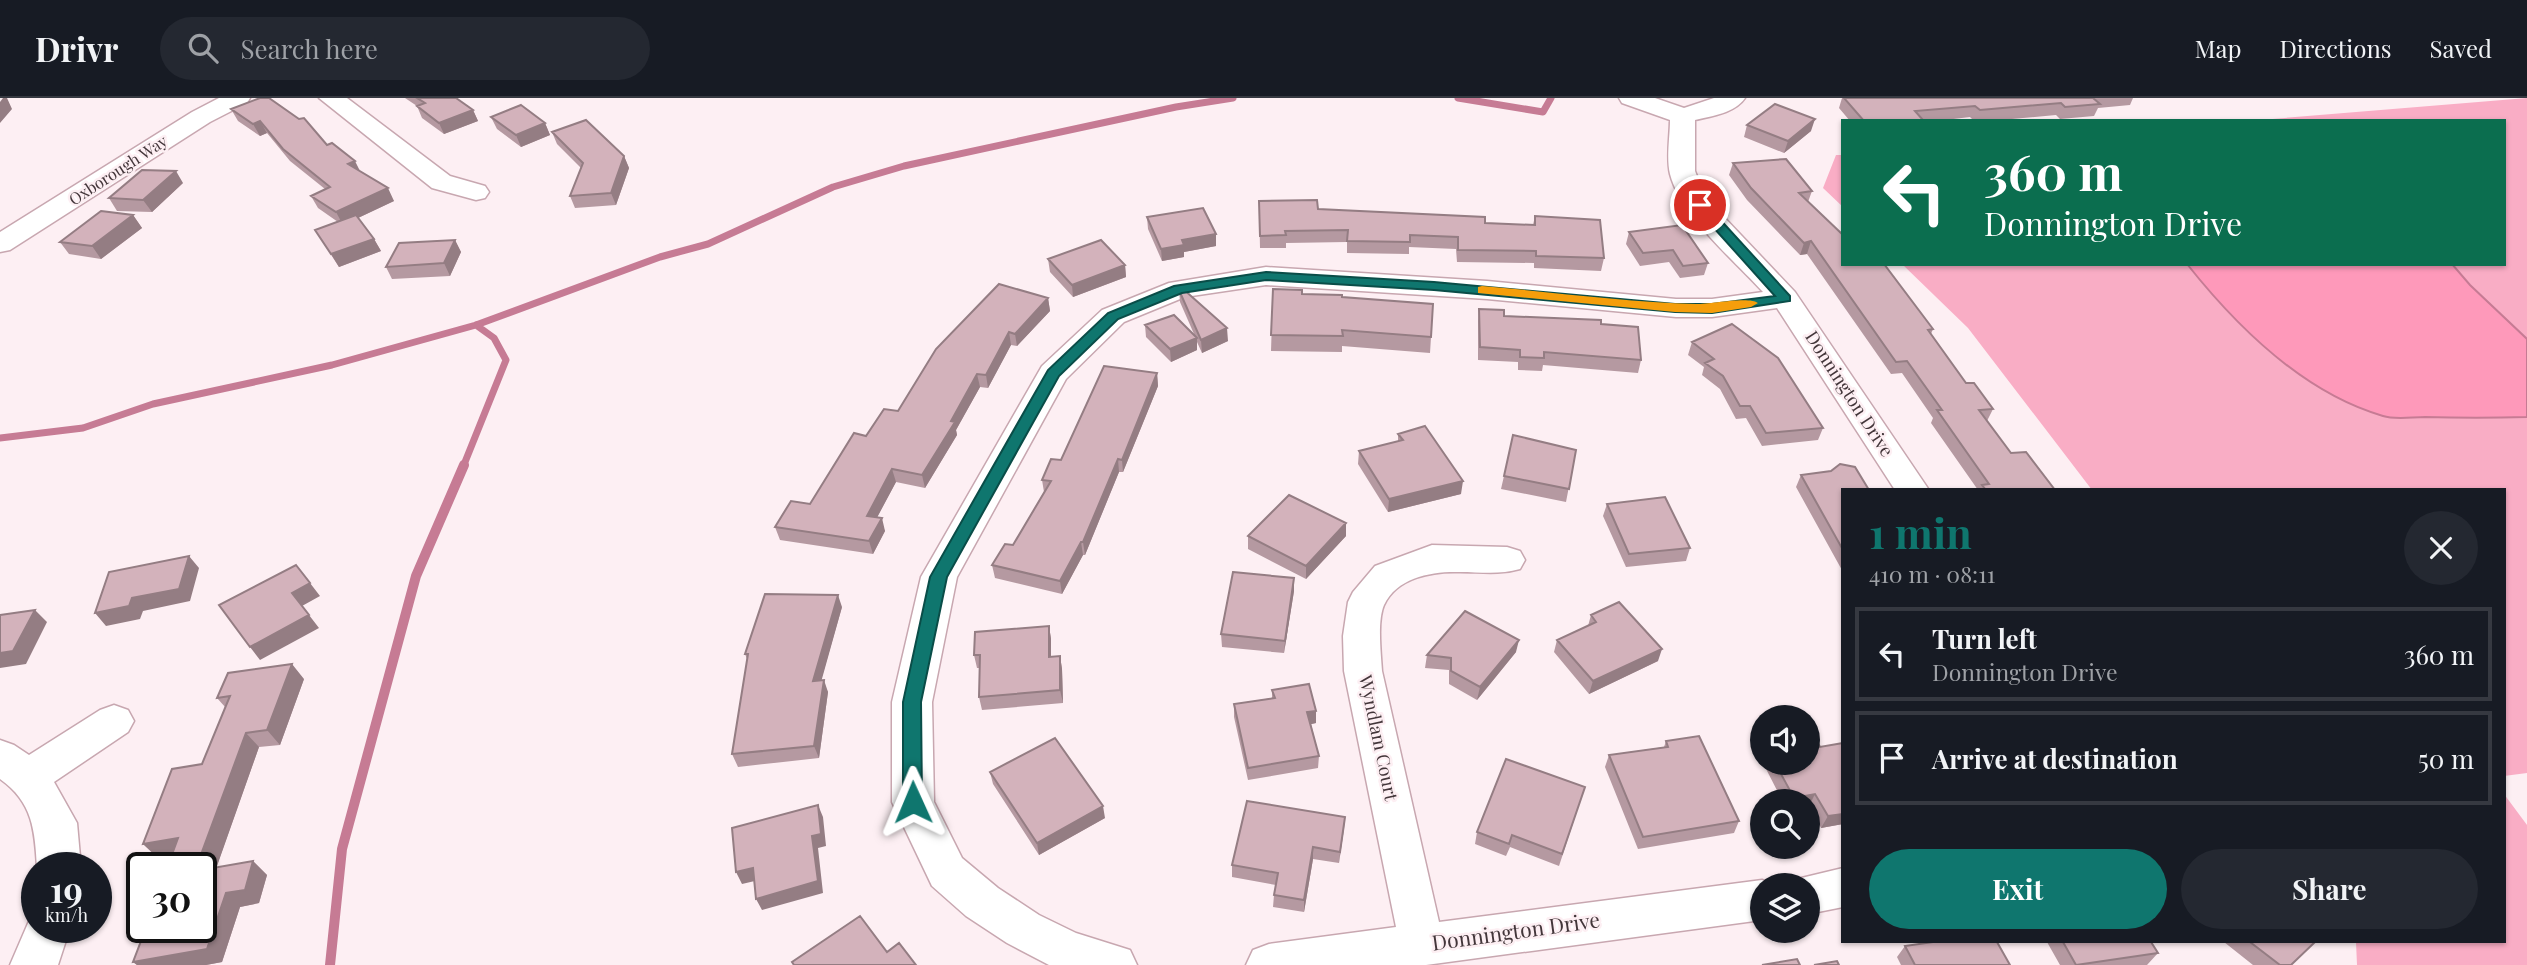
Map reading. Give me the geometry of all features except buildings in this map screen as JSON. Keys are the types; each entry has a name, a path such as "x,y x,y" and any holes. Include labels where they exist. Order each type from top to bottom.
{"street":[{"name":"Oxborough Way","path":"0,244 162,141 238,98"},
{"path":"331,98 441,182 477,192"},
{"path":"1631,98 1683,116 1713,110 1733,98"},
{"name":"Donnington Drive","path":"1683,116 1682,171 1689,190 1712,221 1785,298 1911,488"},
{"path":"1114,965 1068,952 1023,929 982,902 947,872 913,802 912,702 939,577 1053,373 1113,316 1179,289 1266,276 1421,285 1675,308 1712,309 1785,298"},
{"name":"Wyndlam Court","path":"1422,944 1363,671 1362,636 1366,602 1388,575 1432,558 1507,560"},
{"path":"58,852 57,823 15,767 114,721"},
{"path":"1820,892 1841,887"},
{"name":"Donnington Drive","path":"1269,965 1750,902"},
{"path":"33,965 43,943"}],"shaded area":[{"path":"2527,98 2527,773 2506,776 2506,488 2090,488 1968,328 1904,266 2506,266 2506,119 2272,119"},
{"path":"1836,155 1841,155 1841,205 1823,188"},
{"path":"2189,266 2454,266 2527,339 2527,417 2393,418 2354,405 2326,391 2274,355 2206,288"},
{"path":"2506,797 2527,825 2527,965 2357,965 2356,943 2506,943"}],"waterway":[{"path":"476,325 660,257 708,244 833,187 904,166 1176,107 1233,98"},
{"path":"1458,98 1543,112 1551,98"},
{"path":"0,438 83,428 153,404 332,365 476,325"},
{"path":"463,467 506,360 494,338 476,325"},
{"path":"330,965 342,849 416,576 464,465"}],"slow traffic":[{"path":"1482,290 1675,308 1712,309 1751,303"}],"route":[{"path":"913,802 912,702 939,577 1053,373 1113,316 1179,289 1266,276 1434,286 1675,308 1712,309 1785,298 1700,205"}]}
